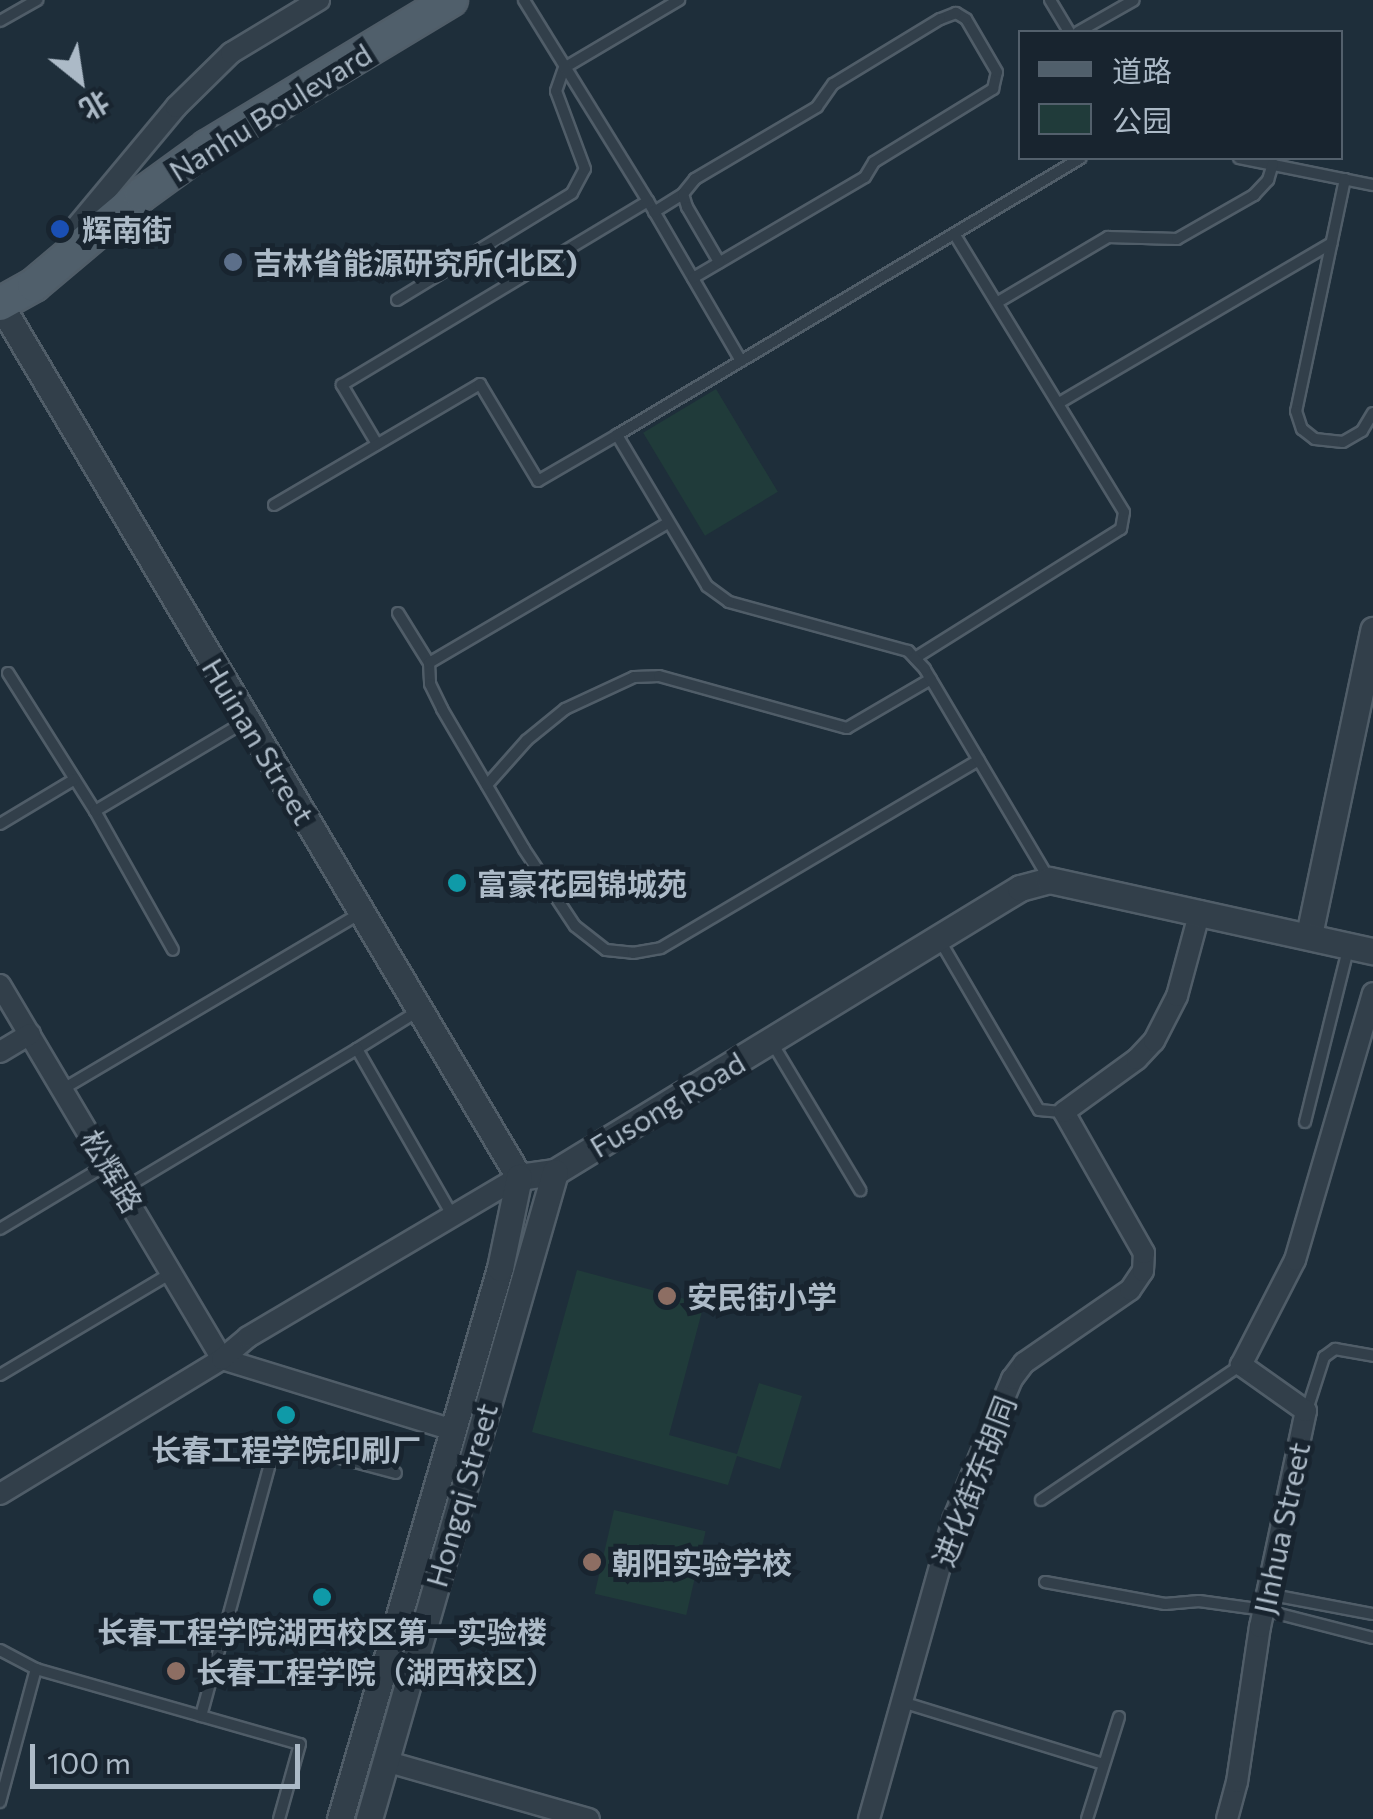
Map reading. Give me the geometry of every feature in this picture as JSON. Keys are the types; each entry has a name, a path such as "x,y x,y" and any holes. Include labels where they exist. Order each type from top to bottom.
{"main road":[{"name":"Nanhu Boulevard","path":"0,281 30,265 135,174 211,120 412,0"},
{"name":"Nanhu Boulevard","path":"0,304 34,286 141,195 206,147 451,0"}],"street":[{"path":"77,226 176,107 231,54 313,1"},
{"name":"Huinan Street","path":"0,304 518,1177"},
{"path":"1308,935 1373,630"},
{"path":"1050,880 1361,948"},
{"name":"Fusong Road","path":"0,1494 222,1359 248,1337 518,1177 555,1172 1020,888 1050,880"},
{"path":"1064,1112 1137,1059 1154,1041 1176,996 1200,911"},
{"name":"松辉路","path":"0,984 222,1359"},
{"path":"1241,1365 1295,1260 1373,993"},
{"path":"0,1052 30,1034"},
{"name":"进化街东胡同","path":"869,1819 953,1520 1012,1379 1024,1362 1130,1290 1143,1271 1144,1253 1064,1112"},
{"name":"Hongqi Street","path":"369,1819 555,1172"},
{"name":"Hongqi Street","path":"340,1819 504,1252 518,1177"},
{"path":"222,1359 453,1430"},
{"name":"JInhua Street","path":"1227,1819 1237,1782 1265,1602 1306,1411 1241,1365"},
{"path":"385,1761 588,1819"}],"lane":[{"path":"0,22 37,0"},
{"path":"524,0 741,361"},
{"path":"397,300 572,193 585,168 556,91 564,68 679,0"},
{"path":"1050,0 1068,30"},
{"path":"1082,30 1134,0"},
{"path":"378,444 342,385 651,206 683,194 695,180 817,108 833,84 940,19 956,13 966,18 997,72 993,89 874,162 865,177 692,278"},
{"path":"274,505 480,384 538,481 1078,160"},
{"path":"1251,160 1373,185"},
{"path":"998,302 1108,237 1176,239 1254,195 1268,180 1273,164"},
{"path":"1345,179 1296,411 1302,429 1315,438 1344,442 1362,431 1373,414"},
{"path":"683,194 719,262"},
{"path":"915,658 929,645 1121,528 1124,512 954,234"},
{"path":"1059,402 1332,242"},
{"path":"617,435 707,586 730,602 908,652 915,658 1050,880"},
{"path":"429,663 668,523"},
{"path":"398,612 429,663 430,684 442,709 487,785 575,926 606,950 633,953 661,948 978,760"},
{"path":"8,673 95,812 173,950"},
{"path":"487,785 527,740 565,709 634,676 659,676 846,728 930,679"},
{"path":"95,812 247,721"},
{"path":"0,824 75,779"},
{"path":"63,1089 362,912"},
{"path":"938,938 1038,1110 1064,1112"},
{"path":"1305,1122 1361,948"},
{"path":"123,1189 420,1010"},
{"path":"771,1040 860,1190"},
{"path":"357,1049 452,1216"},
{"path":"0,1229 108,1164"},
{"path":"0,1375 172,1273"},
{"path":"1306,1411 1324,1357 1336,1349 1373,1356"},
{"path":"1041,1500 1241,1365"},
{"path":"201,1716 276,1441 396,1473"},
{"path":"1045,1582 1165,1604 1265,1602 1373,1614"},
{"path":"1265,1602 1373,1638"},
{"path":"0,1650 36,1669 300,1744 279,1819"},
{"path":"0,1802 36,1669"},
{"path":"902,1702 1103,1764"},
{"path":"1087,1819 1118,1717"}],"green space":[{"path":"716,389 778,492 705,536 643,433"},
{"path":"577,1270 704,1304 669,1435 737,1454 759,1383 802,1396 780,1469 737,1456 728,1485 532,1432"},
{"path":"614,1510 706,1531 686,1615 595,1594"}],"place":[{"name":"辉南街","path":"60,229"},
{"name":"吉林省能源研究所(北区)","path":"233,262"},
{"name":"富豪花园锦城苑","path":"457,883"},
{"name":"安民街小学","path":"667,1296"},
{"name":"长春工程学院印刷厂","path":"286,1415"},
{"name":"朝阳实验学校","path":"592,1562"},
{"name":"长春工程学院湖西校区第一实验楼","path":"322,1597"},
{"name":"长春工程学院（湖西校区）","path":"176,1671"}]}
